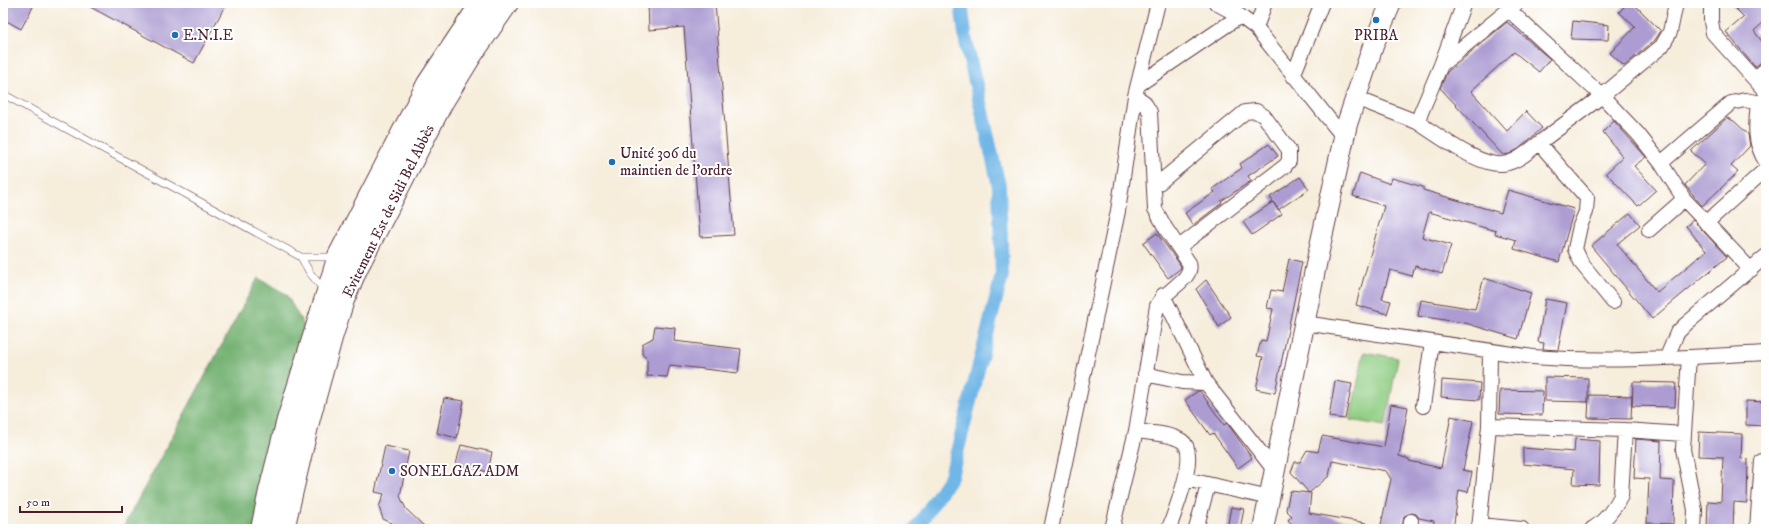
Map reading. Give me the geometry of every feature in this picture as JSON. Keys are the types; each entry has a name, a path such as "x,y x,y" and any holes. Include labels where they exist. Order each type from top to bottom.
{"highway":[{"name":"Evitement Est de Sidi Bel Abbès","path":"262,529 270,490 288,420 349,261 428,84 482,3"},
{"name":"Evitement Est de Sidi Bel Abbès","path":"349,261 442,102 471,55 507,3"},
{"name":"Evitement Est de Sidi Bel Abbès","path":"283,529 308,418 331,338 335,298"}],"street":[{"path":"1051,529 1118,211 1137,91 1158,3"},
{"path":"1216,3 1234,10 1256,28 1344,138"},
{"path":"1256,28 1265,3"},
{"path":"1293,76 1322,3"},
{"path":"1263,529 1304,323 1344,138 1374,44 1392,3"},
{"path":"1418,122 1464,3"},
{"path":"1356,98 1418,122 1470,155 1491,164 1503,165 1513,162 1602,96 1666,42 1670,32 1676,3"},
{"path":"1711,3 1713,33 1755,79 1763,99 1756,141 1758,149 1766,162"},
{"path":"1441,65 1513,6 1638,134 1661,163 1684,199 1751,270"},
{"path":"1137,91 1234,10"},
{"path":"1755,79 1766,69"},
{"path":"1112,529 1136,431 1157,306 1163,296 1189,273 1189,263 1166,229 1155,208 1150,112 1137,91"},
{"path":"1661,163 1732,103 1745,100 1763,99"},
{"path":"1154,187 1245,112 1256,111 1264,116 1289,150 1289,161 1285,166 1179,247"},
{"path":"1539,143 1587,198 1586,212 1580,226 1575,249 1582,264 1613,302"},
{"path":"1706,223 1766,168"},
{"path":"1649,230 1684,199"},
{"path":"1667,357 1677,333 1766,256"},
{"path":"1163,296 1206,383 1274,470"},
{"path":"1304,323 1490,351 1561,359 1689,357 1760,353 1766,342"},
{"path":"1423,406 1432,342"},
{"path":"1490,351 1489,426 1479,527 1522,529"},
{"path":"1689,357 1683,449 1695,510 1694,529"},
{"path":"1145,374 1182,382 1206,383"},
{"path":"1489,426 1626,430 1683,434"},
{"path":"1596,528 1618,502 1621,496 1626,430"},
{"path":"1136,431 1176,438 1185,443 1189,453 1185,479 1169,529"},
{"path":"1757,529 1762,460"},
{"path":"1185,479 1270,498"},
{"path":"1196,529 1208,484"}],"lane":[{"path":"3,94 301,257 349,261"},
{"path":"301,257 310,273 335,298"}],"green space":[{"path":"258,278 286,294 306,329 262,529 122,529"},
{"path":"1364,352 1398,358 1385,426 1350,420"}],"building":[{"path":"3,3 35,3 21,29 3,19"},
{"name":"E.N.I.E","path":"83,3 219,3 225,6 194,63"},
{"path":"648,3 715,3 734,235 700,237 684,27 649,30"},
{"path":"1628,3 1633,3 1661,31 1655,40 1624,66 1610,53 1635,27 1619,12"},
{"path":"1730,3 1756,3 1766,16 1766,20 1754,31 1766,47 1766,61 1761,62 1755,67 1726,32 1744,17"},
{"path":"1573,21 1609,25 1608,40 1571,39"},
{"path":"1507,22 1550,59 1539,72 1514,52 1471,91 1507,131 1526,111 1542,128 1520,148 1509,154 1503,155 1440,88 1447,72"},
{"path":"1727,118 1734,121 1748,134 1750,146 1731,166 1738,172 1702,206 1685,185 1705,164 1691,151"},
{"path":"1614,121 1646,157 1634,166 1656,190 1638,206 1606,173 1623,157 1603,132"},
{"path":"1269,144 1278,156 1248,176 1251,181 1221,201 1222,203 1193,225 1185,213 1215,192 1212,189 1242,168 1240,164"},
{"path":"1360,173 1390,184 1392,178 1423,187 1423,190 1501,213 1508,190 1574,209 1559,262 1514,249 1516,240 1495,234 1496,231 1429,212 1422,237 1451,245 1442,274 1415,266 1412,276 1390,270 1382,299 1391,301 1387,314 1356,305 1384,206 1353,196"},
{"path":"1300,177 1309,189 1278,210 1270,197"},
{"path":"1273,202 1282,214 1252,235 1243,222"},
{"path":"1630,213 1640,225 1617,244 1657,292 1706,251 1686,226 1693,220 1727,257 1652,319 1591,246"},
{"path":"1157,233 1181,266 1180,269 1168,278 1143,243"},
{"path":"1289,259 1302,262 1275,393 1256,389 1263,357 1257,356 1261,340 1266,341 1273,309 1267,308 1271,290 1282,292"},
{"path":"1484,278 1531,293 1518,339 1465,323 1418,316 1421,300 1475,309"},
{"path":"1206,280 1231,317 1219,327 1196,289"},
{"path":"1545,299 1567,303 1558,350 1543,349 1544,343 1538,342"},
{"path":"655,326 675,328 674,341 741,349 738,373 670,365 667,377 647,376 647,359 642,354 642,344 653,338"},
{"path":"1545,377 1588,378 1588,402 1545,401"},
{"path":"1442,380 1480,383 1479,400 1441,397"},
{"path":"1335,381 1352,384 1345,419 1329,417"},
{"path":"1633,382 1676,383 1675,407 1632,406"},
{"path":"1500,390 1543,391 1542,415 1499,414"},
{"path":"1200,391 1224,425 1227,423 1252,458 1238,468 1213,433 1210,435 1185,400"},
{"path":"1589,395 1632,396 1631,419 1588,418"},
{"path":"444,398 464,401 457,438 437,433"},
{"path":"1746,401 1766,402 1766,426 1746,425"},
{"path":"1391,404 1408,407 1399,456 1409,459 1409,461 1441,468 1451,416 1473,421 1463,470 1472,472 1468,492 1459,490 1453,529 1433,529 1434,521 1419,518 1416,514 1412,513 1404,516 1402,529 1380,529 1391,479 1386,471 1332,461 1329,476 1309,493 1291,472 1295,462 1300,462 1307,450 1318,452 1322,436 1384,447"},
{"path":"1699,432 1742,434 1741,458 1748,459 1747,503 1734,502 1733,529 1707,529 1708,501 1721,502 1723,457 1698,456"},
{"path":"1575,439 1600,441 1599,485 1573,484 1574,469 1523,464 1523,448 1574,452"},
{"path":"1636,439 1661,441 1660,480 1674,481 1673,524 1647,523 1649,479 1634,478"},
{"path":"461,445 492,452 488,472 456,464"},
{"name":"SONELGAZ ADM","path":"385,446 409,451 400,496 406,509 427,529 389,529 392,523 383,519 379,507 384,494 375,492"},
{"path":"1290,491 1311,493 1309,513 1366,523 1366,529 1302,529 1294,527 1288,520 1292,516 1286,510"},
{"path":"1231,507 1244,509 1240,529 1227,529"}],"waterway":[{"path":"916,529 951,476 1002,275 999,186 966,42 961,3"}],"place":[{"name":"PRIBA","path":"1376,20"},
{"name":"E.N.I.E","path":"175,35"},
{"name":"Unité 306 du maintien de l'ordre","path":"612,162"},
{"name":"SONELGAZ ADM","path":"392,471"}]}
